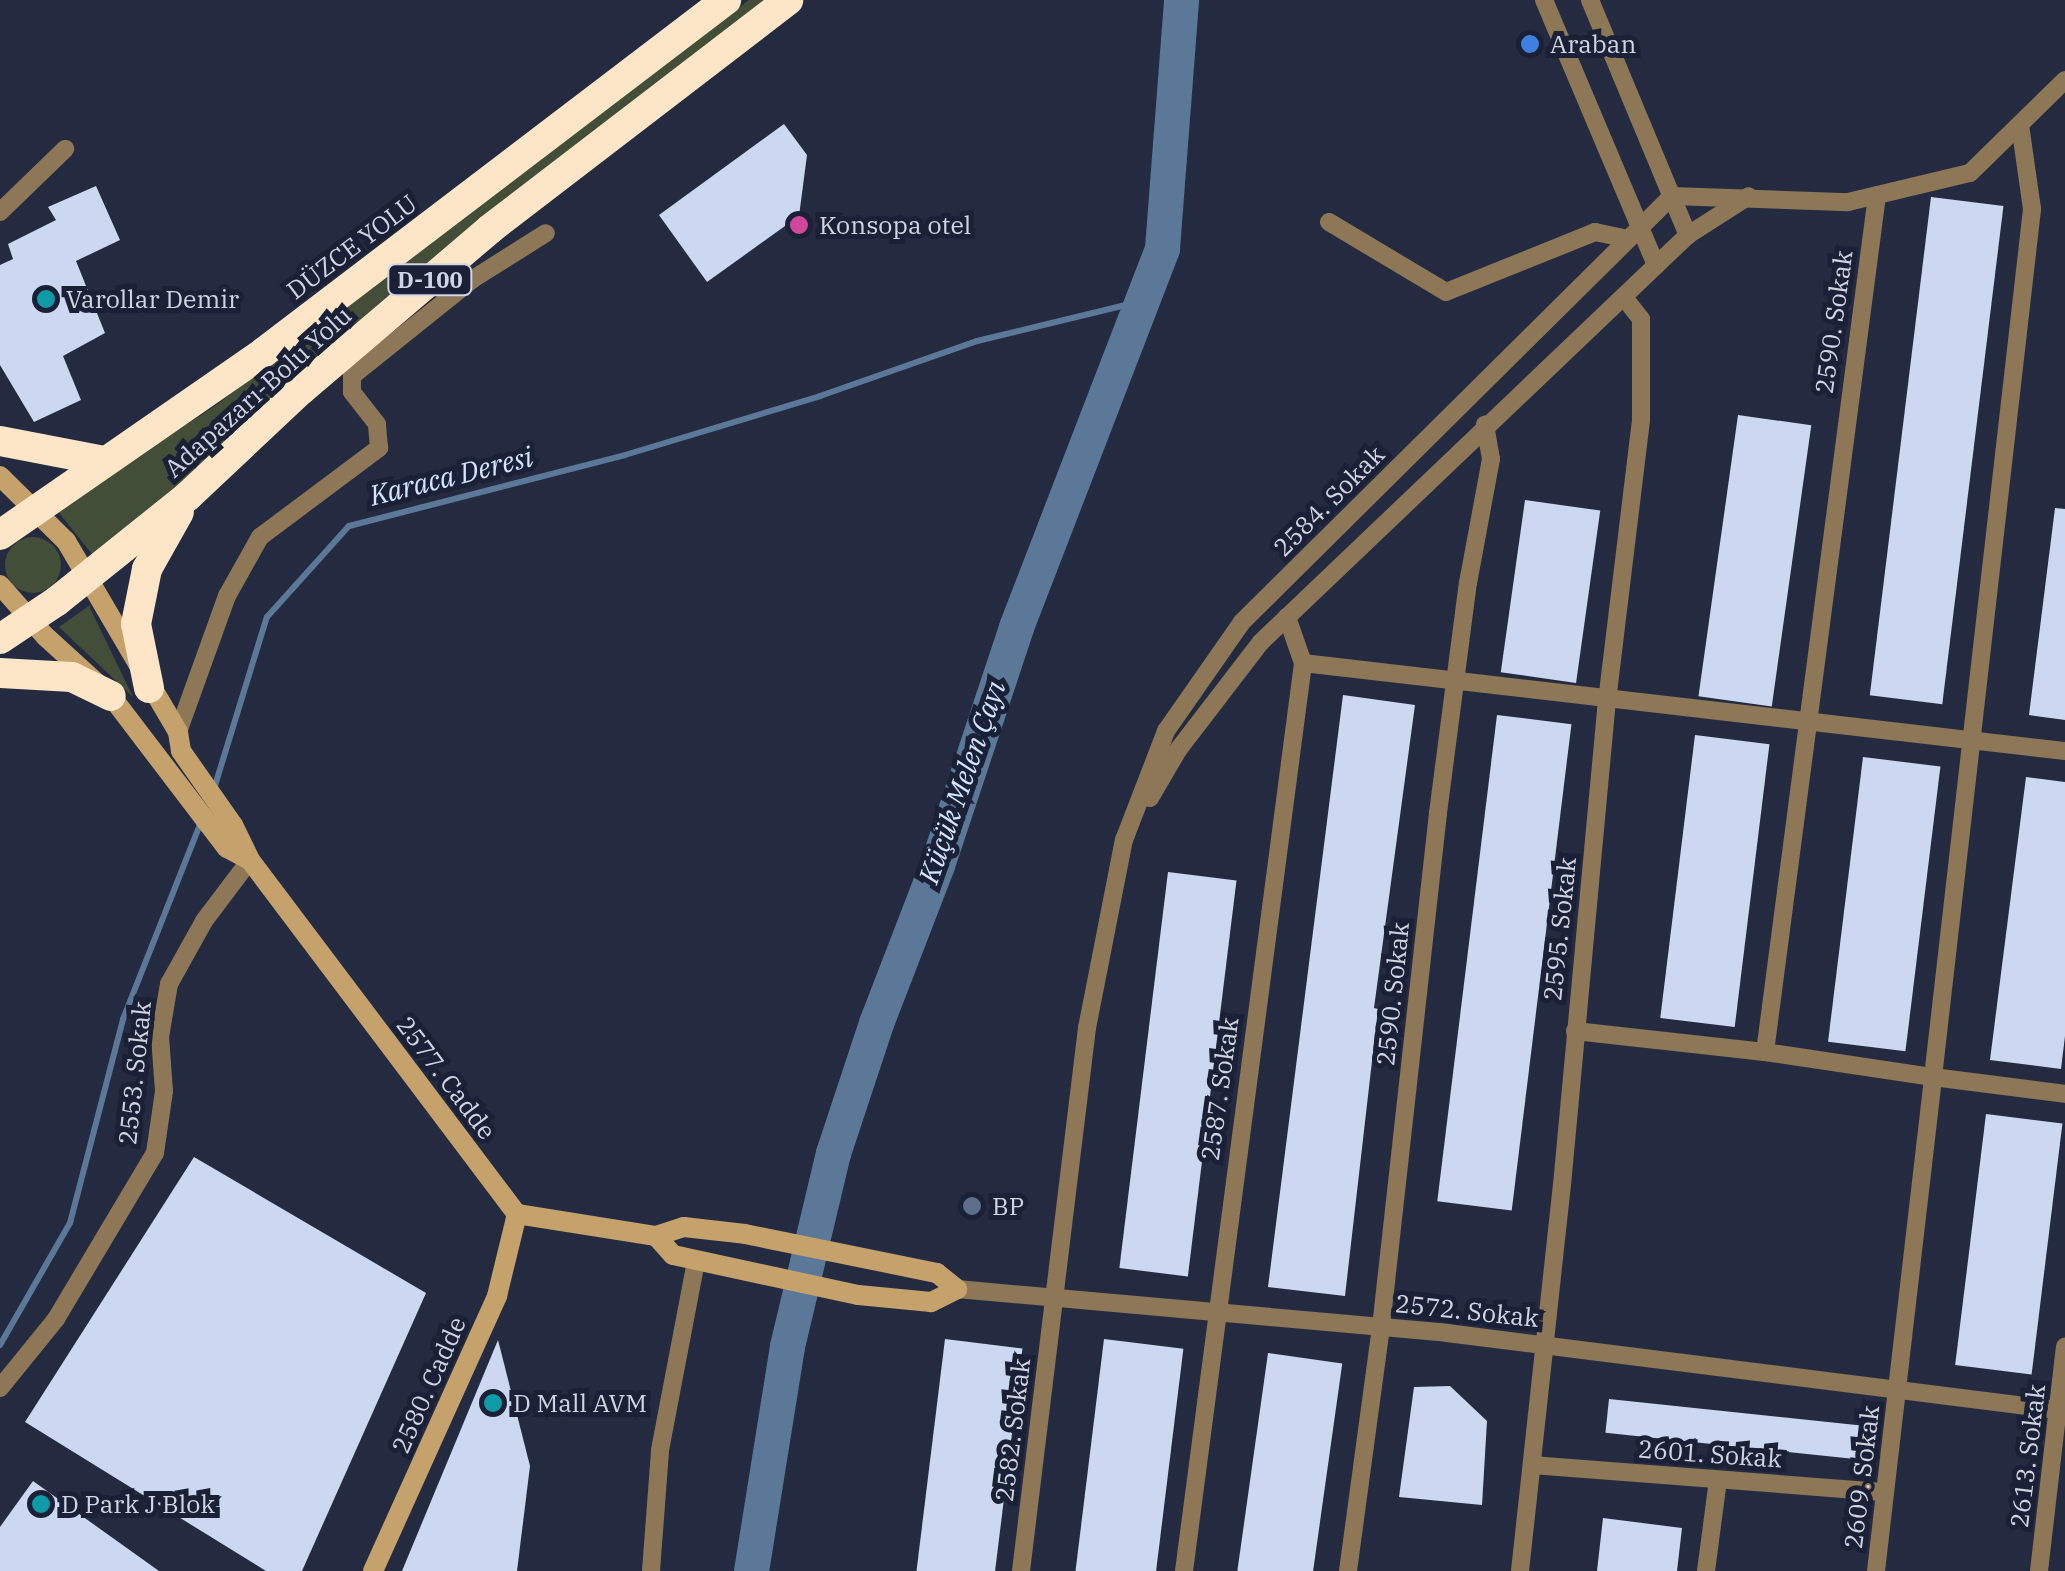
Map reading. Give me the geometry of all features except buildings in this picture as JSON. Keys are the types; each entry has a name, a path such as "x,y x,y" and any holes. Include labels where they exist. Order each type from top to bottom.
{"highway":[{"name":"DÜZCE YOLU","path":"3,533 264,352 726,0"},
{"name":"Adapazarı-Bolu Yolu","path":"0,639 188,496 301,390 490,229 788,0"},
{"path":"0,441 104,461"},
{"path":"149,688 136,624 148,568 188,496"},
{"path":"0,673 72,676 111,696"}],"street":[{"path":"1544,0 1635,232 1656,265"},
{"path":"1590,0 1688,235"},
{"path":"1672,196 1848,202 1970,173 2065,80"},
{"path":"1897,1389 2032,209 2020,125"},
{"path":"0,212 65,149"},
{"name":"2590. Sokak","path":"1765,1052 1878,195"},
{"name":"2584. Sokak","path":"1055,1296 1087,1028 1124,840 1166,731 1242,622 1672,196"},
{"name":"2584. Sokak","path":"1124,840 1178,750 1261,642 1688,235 1749,196"},
{"path":"1329,222 1446,292 1595,232 1635,232"},
{"path":"180,741 227,596 260,537 379,448 376,424 352,392 352,376 473,278 546,232"},
{"name":"2595. Sokak","path":"1520,1571 1546,1345 1608,701 1641,419 1642,319 1624,297"},
{"name":"2590. Sokak","path":"1348,1571 1381,1327 1455,682 1491,459 1485,425"},
{"path":"0,476 66,541 250,860"},
{"path":"0,586 111,696 227,848 250,860"},
{"name":"2587. Sokak","path":"1184,1571 1215,1311 1303,663 1286,618"},
{"path":"1303,663 2065,751"},
{"name":"2577. Cadde","path":"250,860 517,1214"},
{"name":"2553. Sokak","path":"0,1388 56,1320 155,1153 164,1092 160,1037 170,984 204,921 250,860"},
{"path":"1575,1031 1765,1052 2065,1094"},
{"path":"517,1214 656,1236 673,1255 737,1272 858,1295 931,1302 957,1289"},
{"name":"2580. Cadde","path":"373,1571 496,1296 517,1214"},
{"name":"2572. Sokak","path":"656,1236 684,1227 745,1234 868,1262 937,1272 957,1289 1546,1345 2062,1410"},
{"path":"650,1571 660,1450 696,1261"},
{"name":"2582. Sokak","path":"1021,1571 1055,1296"},
{"name":"2613. Sokak","path":"2039,1571 2062,1410 2065,1346"},
{"name":"2609. Sokak","path":"1876,1571 1897,1389"},
{"name":"2601. Sokak","path":"1532,1465 1885,1492"},
{"path":"1706,1571 1718,1480"}],"green space":[{"path":"749,0 768,0 96,559 56,509 215,406"},
{"path":"33,537 53,545 61,565 53,585 33,593 13,585 5,565 13,545"},
{"path":"90,608 133,697 59,627"}],"waterway":[{"name":"Küçük Melen Çayı","path":"751,1571 787,1346 833,1153 876,1023 937,865 1016,627 1162,248 1181,0"},
{"name":"Karaca Deresi","path":"213,792 267,617 349,526 625,455 820,396 977,341 1142,301"},
{"name":"Karaca Deresi","path":"0,1345 70,1223 123,1019 201,822"}],"place":[{"name":"Araban","path":"1530,44"},
{"name":"Konsopa otel","path":"799,225"},
{"name":"Varollar Demir","path":"46,299"},
{"name":"BP","path":"972,1206"},
{"name":"D Mall AVM","path":"493,1403"},
{"name":"D Park J Blok","path":"41,1504"}]}
